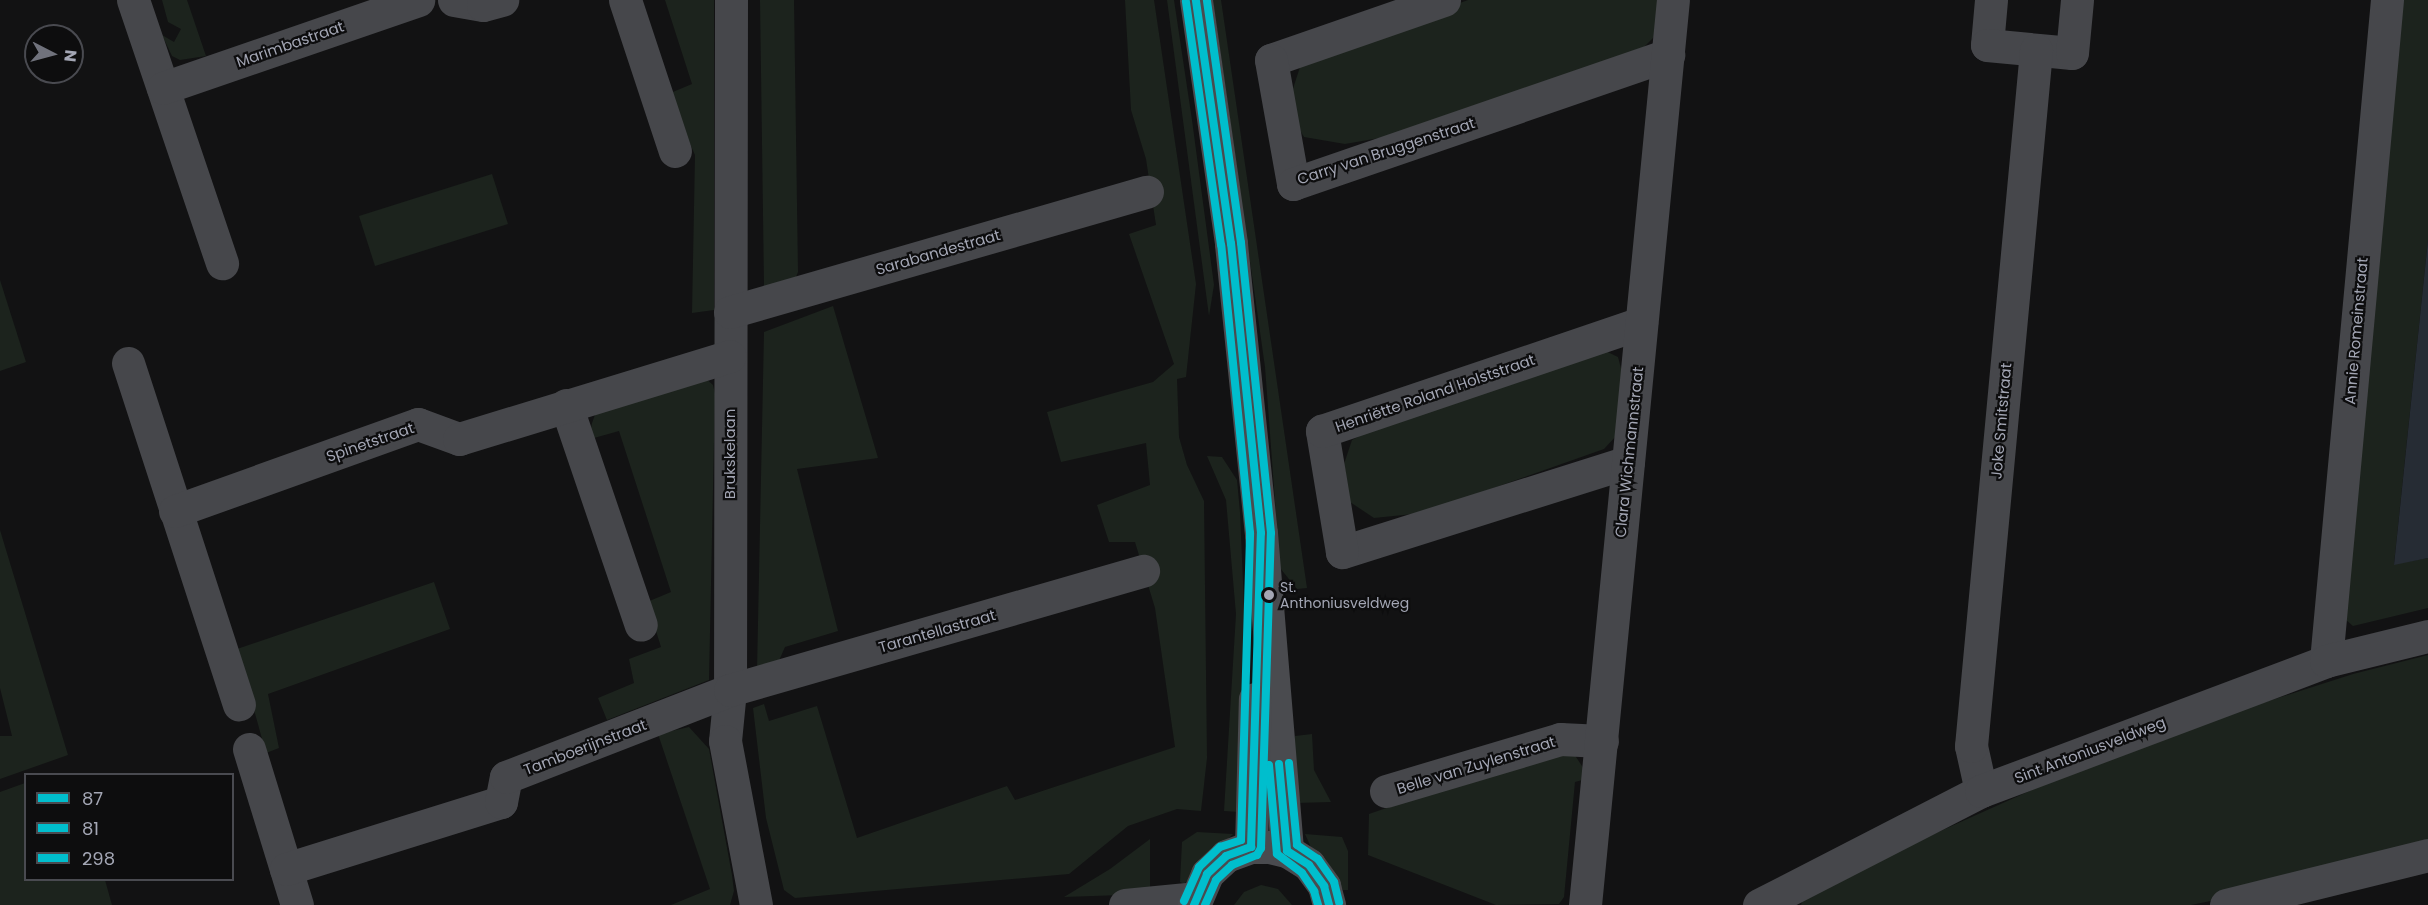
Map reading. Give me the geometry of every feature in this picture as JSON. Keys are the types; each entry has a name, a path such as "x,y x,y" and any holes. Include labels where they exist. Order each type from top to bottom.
{"street":[{"path":"133,0 222,262"},
{"name":"Marimbastraat","path":"163,88 417,0"},
{"path":"454,0 483,6 502,0"},
{"path":"625,0 675,151"},
{"name":"Brukskelaan","path":"731,0 730,690 725,741 756,905"},
{"path":"1196,0 1231,244 1261,533 1287,851"},
{"name":"Carry van Bruggenstraat","path":"1444,0 1271,60 1293,184 1668,56"},
{"name":"Clara Wichmannstraat","path":"1585,905 1673,0"},
{"path":"1991,0 1987,45 2072,53 2077,0"},
{"name":"Annie Romeinstraat","path":"2326,661 2387,0"},
{"name":"Joke Smitstraat","path":"1981,791 1971,746 2036,50"},
{"name":"Sarabandestraat","path":"730,312 1147,192"},
{"name":"Henriëtte Roland Holststraat","path":"1628,462 1342,552 1322,431 1641,323"},
{"name":"Spinetstraat","path":"175,511 417,424 459,439 730,356"},
{"path":"128,363 239,704"},
{"path":"566,405 641,625"},
{"path":"1251,847 1261,533"},
{"name":"Tarantellastraat","path":"730,690 1143,571"},
{"name":"Sint Antoniusveldweg","path":"1765,904 1981,791 2326,661 2428,636"},
{"name":"Tamboerijnstraat","path":"286,869 501,802 506,777 730,690"},
{"name":"Belle van Zuylenstraat","path":"1386,791 1560,739 1602,741"},
{"path":"249,749 297,905"},
{"path":"1125,905 1195,902 1213,868 1226,856 1251,847 1287,851 1309,865 1324,886 1329,905"},
{"path":"2226,905 2428,855"}],"shaded area":[{"path":"162,0 187,0 206,56 180,60 172,56 162,35 174,42 181,29 168,22"},
{"path":"665,0 714,0 714,310 692,313 695,155 668,94 692,84"},
{"path":"760,0 794,0 798,272 794,282 764,286"},
{"path":"1125,0 1154,0 1196,284 1186,377 1177,379 1179,437 1187,465 1204,501 1207,758 1201,811 1177,809 1128,826 1069,874 795,898 784,890 766,818 753,708 764,704 769,721 817,706 857,838 1007,786 1015,800 1175,747 1155,608 1135,542 1109,542 1097,505 1150,485 1146,443 1061,462 1047,412 1153,382 1174,364 1129,234 1156,225 1146,159 1131,110"},
{"path":"1167,0 1174,0 1214,285 1209,316"},
{"path":"1213,0 1221,0 1307,588 1297,589 1280,568 1265,367"},
{"path":"1468,0 1659,0 1656,35 1642,49 1391,136 1345,144 1304,137 1294,120 1290,98 1300,67 1317,56"},
{"path":"2401,0 2428,0 2428,240 2394,564 2428,558 2428,608 2353,626 2346,620"},
{"path":"492,174 508,224 375,266 359,216"},
{"path":"2428,240 2428,558 2394,565"},
{"path":"0,280 26,362 0,371"},
{"path":"833,306 878,458 797,469 838,631 785,647 774,672 757,671 764,332"},
{"path":"1597,347 1618,357 1623,376 1617,435 1604,449 1423,513 1374,518 1350,502 1344,464 1352,440 1404,413"},
{"path":"704,377 713,385 715,394 709,680 607,720 598,698 634,683 629,659 661,647 647,602 671,592 619,431 594,438 590,434 592,423 596,412"},
{"path":"1207,456 1222,457 1237,480 1240,512 1245,628 1239,812 1224,811 1236,614 1226,500"},
{"path":"0,530 68,755 0,779 0,736 12,736 0,688"},
{"path":"434,582 450,629 268,694 279,748 266,753 237,649"},
{"path":"2428,655 2428,845 2260,891 2191,905 1801,905 1803,898 1856,869 2134,744 2353,674"},
{"path":"689,727 709,749 732,875 734,891 730,905 671,905 710,889 658,734"},
{"path":"1312,734 1314,770 1331,802 1296,803 1291,765 1295,736"},
{"path":"1557,749 1574,754 1584,769 1586,779 1575,782 1564,897 1559,904 1496,905 1368,855 1369,814"},
{"path":"24,783 24,881 105,881 112,905 0,905 0,792"},
{"path":"1197,832 1233,834 1184,884 1180,882 1182,842"},
{"path":"1305,834 1342,837 1348,851 1348,890 1343,890 1313,852"},
{"path":"1150,839 1150,894 1064,897 1110,869"},
{"path":"1261,885 1278,889 1292,905 1234,905 1244,892"}],"transit line":[{"name":"87","path":"1194,905 1207,874 1226,856 1251,847 1261,533 1231,244 1196,0"},
{"name":"81","path":"1205,905 1216,880 1232,865 1257,855 1261,848 1271,533 1241,243 1207,0"},
{"name":"298","path":"1184,901 1199,867 1220,847 1241,840 1250,533 1221,245 1186,1"},
{"name":"298","path":"1289,763 1297,845 1318,859 1334,882 1339,902"},
{"name":"87","path":"1279,764 1287,851 1309,865 1324,886 1329,905"},
{"name":"81","path":"1269,765 1277,854 1302,873 1314,891 1318,905"}],"place":[{"name":"St. Anthoniusveldweg","path":"1269,595"}]}
